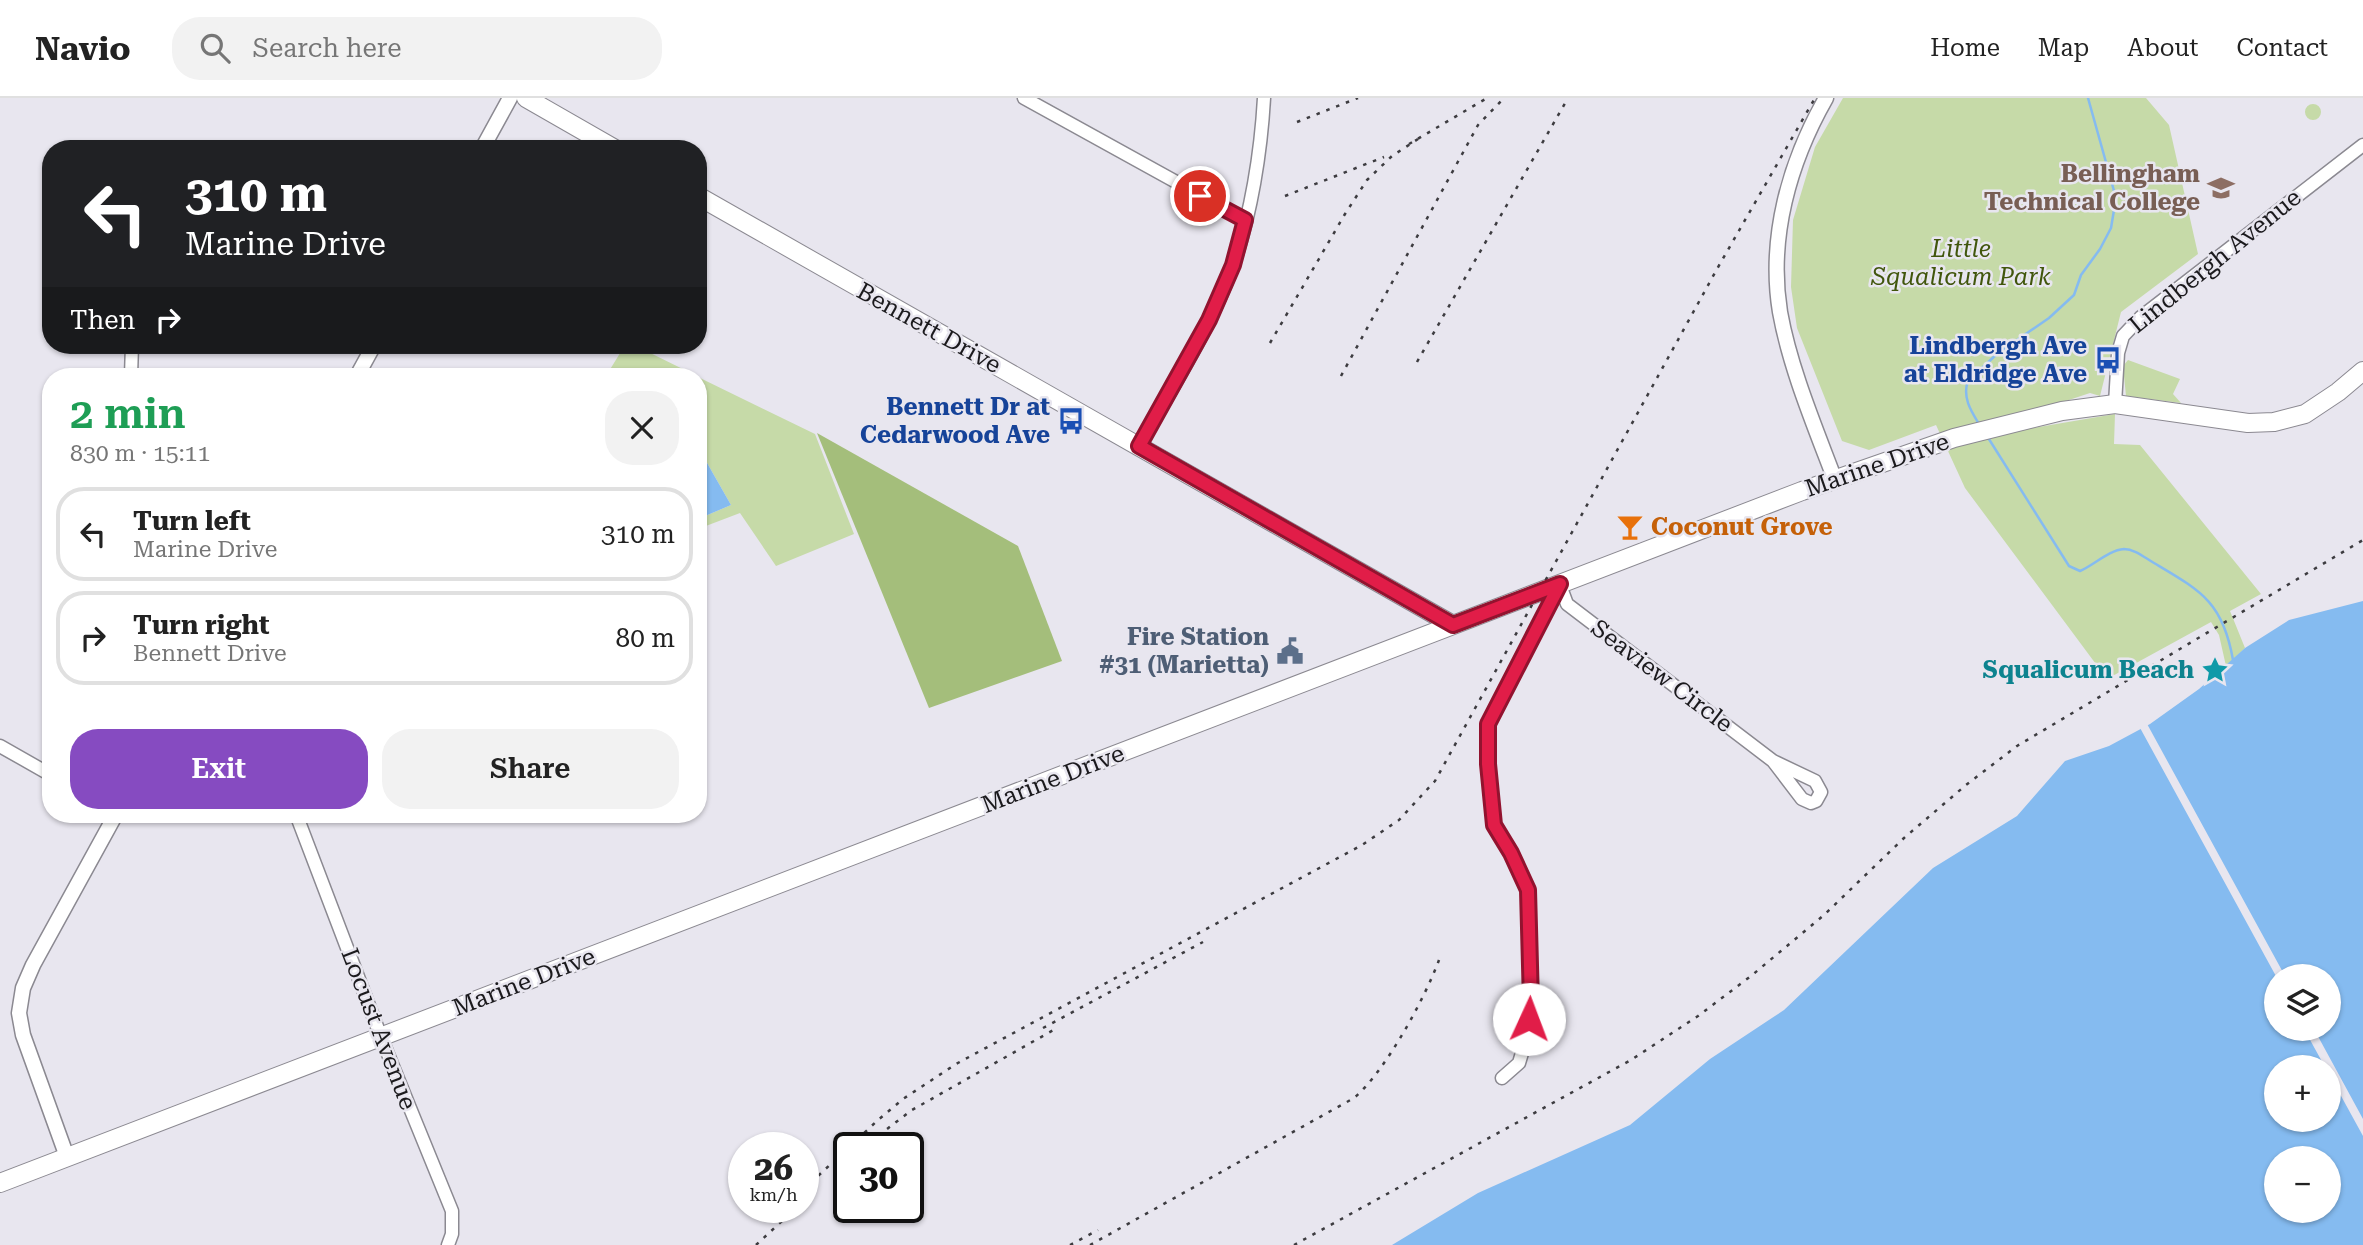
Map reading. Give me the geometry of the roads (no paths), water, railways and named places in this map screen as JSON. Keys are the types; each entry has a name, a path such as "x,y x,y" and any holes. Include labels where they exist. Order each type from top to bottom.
{"main road":[{"path":"526,98 599,140"},
{"name":"Bennett Drive","path":"707,202 1453,625"},
{"name":"Marine Drive","path":"0,1183 1560,584 1910,453 1954,438 2062,411 2115,404 2237,422 2274,422 2305,414 2363,371"}],"street":[{"path":"487,140 510,98"},
{"path":"1024,98 1245,220"},
{"path":"1139,446 1209,320 1233,265 1261,147 1264,98"},
{"path":"1826,98 1811,124 1795,163 1779,227 1777,275 1780,312 1786,338 1835,480"},
{"name":"Lindbergh Avenue","path":"2115,404 2118,353 2123,336 2141,317 2363,145"},
{"path":"1502,1078 1519,1063 1527,1036 1531,1003 1528,890 1494,825 1488,764 1488,724 1560,584"},
{"name":"Seaview Circle","path":"1560,584 1567,604 1773,761"},
{"path":"0,747 42,770"},
{"path":"67,1157 23,1035 19,1013 23,988 33,965 111,823"},
{"name":"Locust Avenue","path":"299,823 381,1037 452,1211 452,1234 448,1245"}],"water":[{"path":"707,463 731,505 707,515"},
{"path":"2363,601 2363,1245 1392,1245 1478,1193 1630,1125 1710,1059 1784,1010 1933,868 2017,816 2065,761 2109,746 2150,724 2199,689 2245,648 2289,620"}],"waterway":[{"path":"1979,424 1967,398 1968,381 1998,353 2049,318 2074,295 2081,275 2111,228 2116,198 2088,98"},
{"path":"1987,436 2069,566 2080,571 2113,552 2124,549 2140,554 2185,582 2207,600 2223,624 2233,660"}],"railway":[{"path":"1297,122 1358,98"},
{"path":"1409,144 1487,98"},
{"path":"1341,376 1478,125 1504,98"},
{"path":"1417,362 1568,98"},
{"path":"819,1175 903,1099 956,1064 1362,845 1399,820 1435,781 1717,269 1815,98"},
{"path":"1270,343 1367,180 1392,156 1418,139"},
{"path":"1285,196 1384,157"},
{"path":"1294,1245 1631,1060 1698,1016 1824,915 1904,838 2017,746 2363,540"},
{"path":"1043,1028 1203,942"},
{"path":"1090,1245 1354,1098 1378,1071 1403,1034 1439,960"},
{"path":"883,1132 912,1110 1057,1028"},
{"path":"756,1245 780,1223"},
{"path":"1070,1245 1098,1230"}],"place":[{"name":"Bellingham Technical College","path":"2221,188"},
{"name":"Lindbergh Ave at Eldridge Ave","path":"2108,360"},
{"name":"Bennett Dr at Cedarwood Ave","path":"1071,421"},
{"name":"Coconut Grove","path":"1630,527"},
{"name":"Fire Station #31 (Marietta)","path":"1290,651"},
{"name":"Squalicum Beach","path":"2215,670"}],"park label":[{"name":"Little Squalicum Park","path":"1961,263"}]}
